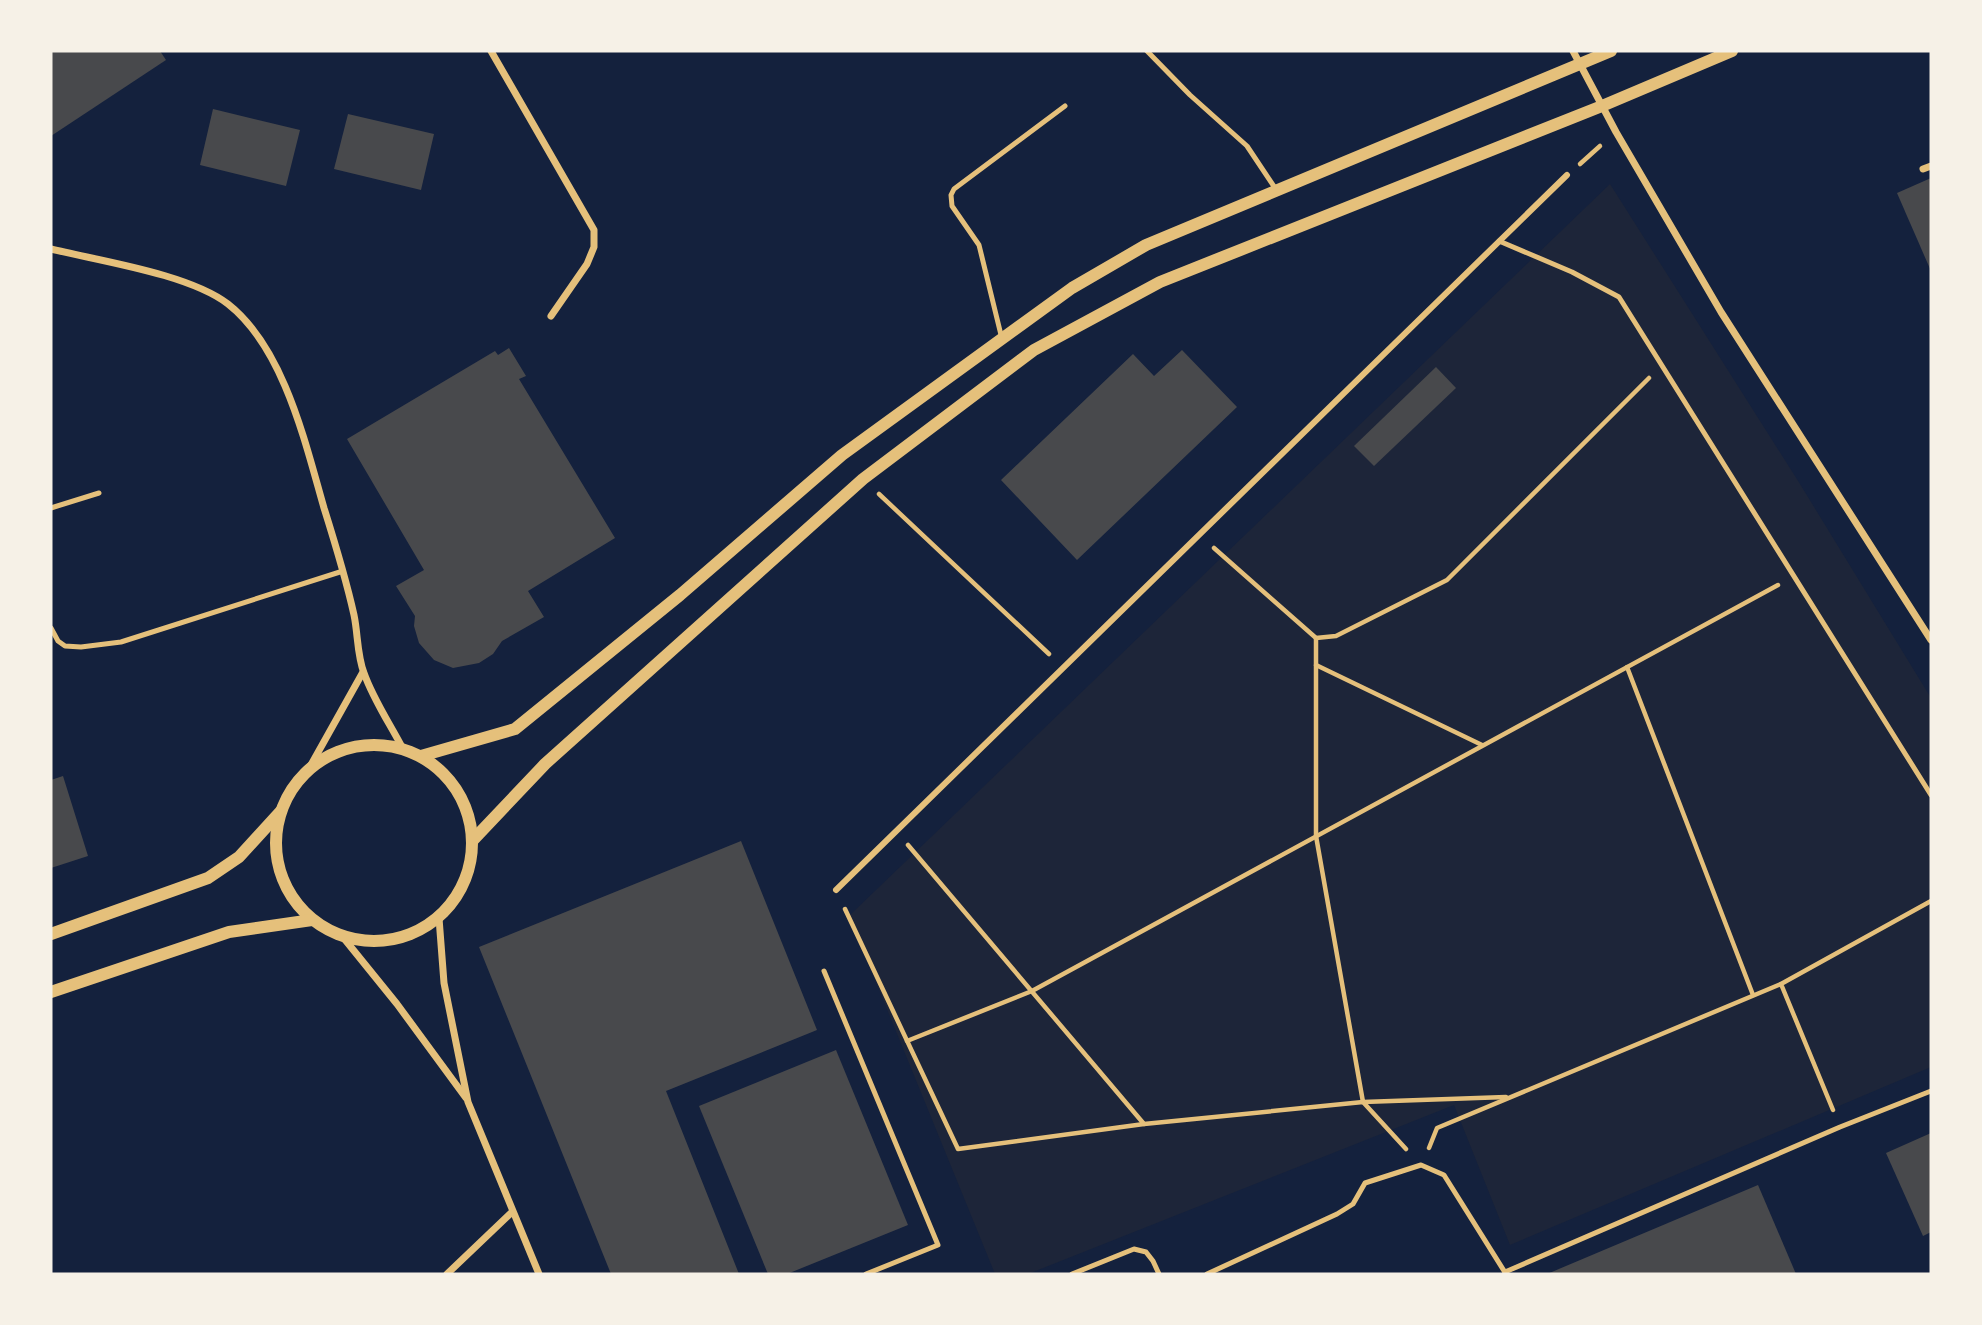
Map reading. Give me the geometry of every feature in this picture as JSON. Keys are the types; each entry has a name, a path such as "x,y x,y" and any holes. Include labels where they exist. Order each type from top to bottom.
{"street":[{"path":"491,51 594,230 594,247 587,264 551,316"},
{"path":"1573,51 1616,132 1721,312 1931,640"},
{"path":"421,756 515,729 680,595 842,455 1072,288 1146,245 1611,51"},
{"path":"473,840 545,764 863,479 1034,350 1160,282 1602,106 1732,51"},
{"path":"836,890 1567,175"},
{"path":"51,249 181,280 228,304 247,323 278,370 291,402 343,571 363,672 403,749"},
{"path":"307,772 363,672"},
{"path":"369,745 403,749 421,756 448,777 466,807 473,840 468,874 461,891 439,918 410,935 376,942 342,936 312,920 300,908 282,878 275,845 281,811 290,790 307,772 335,753 369,745"},
{"path":"51,933 208,878 239,857 281,811"},
{"path":"439,918 444,983 468,1102 539,1274"},
{"path":"51,992 229,932 312,920"},
{"path":"51,924 83,922"},
{"path":"342,936 397,1004 468,1102"},
{"path":"447,1274 512,1212"}],"lane":[{"path":"1147,51 1247,145 1277,191"},
{"path":"1002,339 979,245 952,206 951,195 954,189 1065,106"},
{"path":"1499,242 1572,272 1619,297 1931,795"},
{"path":"51,509 99,493"},
{"path":"51,628 58,641 65,646 81,647 121,642 343,571"},
{"path":"824,971 938,1245 866,1274"},
{"path":"1207,1274 1338,1214 1353,1204 1365,1183 1421,1165 1444,1175 1506,1273 1840,1127 1931,1091"},
{"path":"1072,1274 1134,1249 1146,1252 1159,1274"}],"path":[{"path":"1567,175 1616,132"},
{"path":"1199,535 1316,638 1336,636 1447,580 1662,365"},
{"path":"863,479 1063,667"},
{"path":"907,1041 1032,991 1794,576"},
{"path":"1316,638 1316,836 1363,1102 1421,1165 1437,1128 1781,984 1931,901"},
{"path":"1316,665 1483,745"},
{"path":"1627,667 1753,995"},
{"path":"896,831 1144,1124"},
{"path":"836,890 958,1149 1144,1124 1363,1102 1511,1097"},
{"path":"1781,984 1840,1127"}],"shaded area":[{"path":"1610,184 1800,484 1931,698 1931,1067 1510,1245 1454,1105 1028,1274 995,1274 849,916"}],"building":[{"path":"53,51 160,51 166,60 51,136"},
{"path":"213,109 300,130 286,186 200,165"},
{"path":"348,114 434,134 421,190 334,169"},
{"path":"1931,178 1931,271 1897,193"},
{"path":"509,348 526,376 519,379 615,538 528,591 544,617 502,641 493,654 479,663 453,668 434,660 419,643 414,626 415,616 396,586 424,570 347,439 495,351 498,355"},
{"path":"1182,350 1237,407 1077,560 1001,480 1133,354 1154,376"},
{"path":"1436,367 1456,388 1374,466 1354,446"},
{"path":"63,776 88,856 51,868 51,780"},
{"path":"741,841 817,1030 666,1091 739,1274 611,1274 479,947"},
{"path":"836,1050 908,1225 787,1274 768,1274 699,1106"},
{"path":"1931,1133 1931,1232 1923,1236 1886,1153"},
{"path":"1758,1185 1796,1274 1547,1274"}]}
